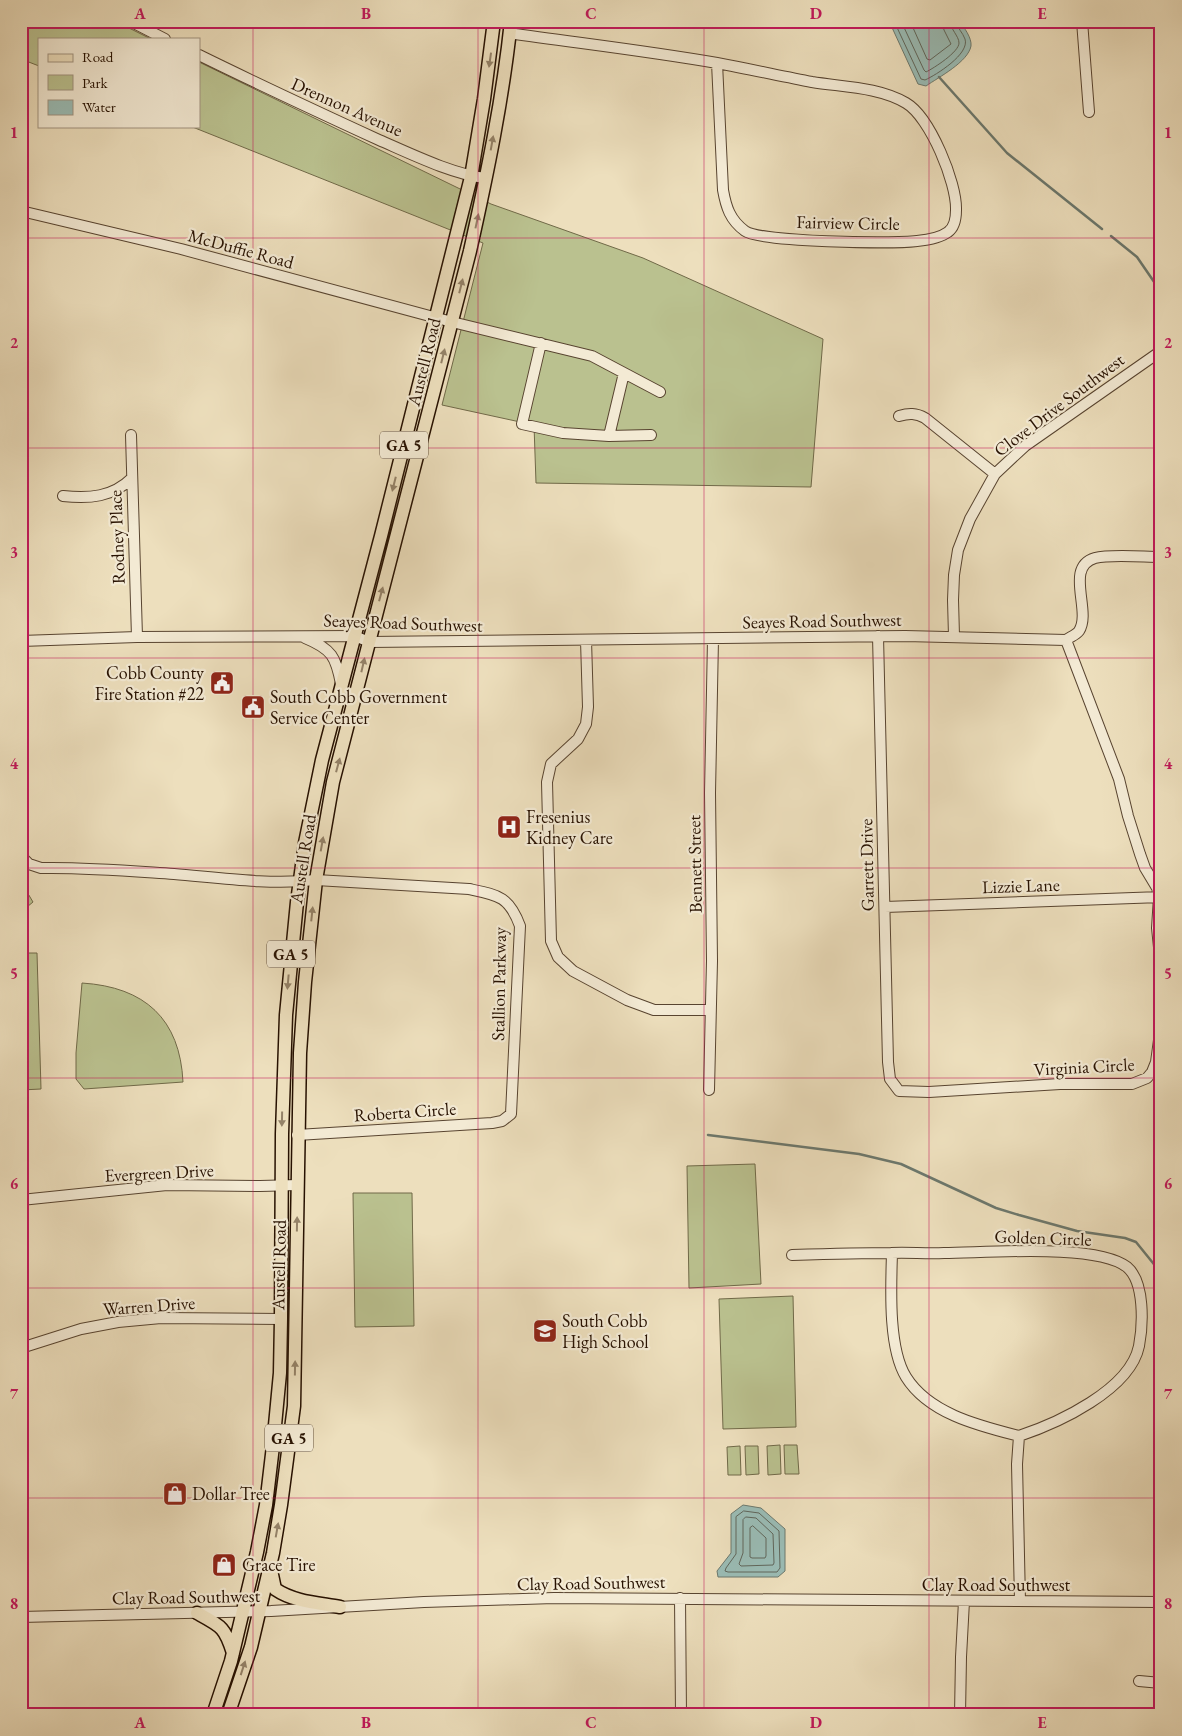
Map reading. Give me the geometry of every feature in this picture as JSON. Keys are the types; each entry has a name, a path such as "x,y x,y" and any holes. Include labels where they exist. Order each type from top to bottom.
{"main road":[{"name":"Austell Road","path":"213,1715 233,1653 243,1612 257,1552 270,1481 280,1374 286,1016 300,882 316,790 470,181 484,99 494,21"},
{"name":"Austell Road","path":"228,1715 251,1646 270,1567 280,1514 294,1406 300,1054 304,982 316,880 333,782 470,251 486,178 510,27"},
{"path":"270,1567 275,1589 284,1595 308,1602 340,1607"},
{"path":"198,1613 221,1626 233,1653"}],"street":[{"path":"130,21 164,38"},
{"path":"1082,21 1089,112"},
{"path":"510,27 717,63"},
{"name":"Drennon Avenue","path":"200,56 283,97 470,181 486,178"},
{"name":"Fairview Circle","path":"717,63 887,94 908,104 920,117 936,142 950,175 957,208 955,222 948,232 935,238 916,241 843,241 772,237 746,232 731,218 726,208 720,164 717,63"},
{"name":"McDuffie Road","path":"21,211 181,250 452,322 592,356 660,392"},
{"path":"541,343 522,424 563,433 609,436 651,435"},
{"name":"Clove Drive Southwest","path":"954,636 954,575 958,550 970,519 995,474 1024,446 1161,351"},
{"path":"609,436 624,372"},
{"path":"899,416 918,414 925,418 995,474"},
{"name":"Rodney Place","path":"131,435 137,637"},
{"path":"63,496 82,498 102,495 124,486 132,478"},
{"path":"1160,897 1145,868 1128,816 1119,779 1066,640 1078,633 1082,625 1084,615 1080,580 1081,572 1085,565 1096,558 1105,556 1161,556"},
{"name":"Seayes Road Southwest","path":"302,636 317,642 330,652 338,669 342,688"},
{"name":"Seayes Road Southwest","path":"21,641 137,637 302,636 355,636 369,642 878,636 954,636 1066,640"},
{"name":"Garrett Drive","path":"878,636 888,1062 890,1079 899,1091"},
{"name":"Bennett Street","path":"709,1090 712,961 710,793 713,639"},
{"path":"586,640 588,706 586,724 578,739 552,764 547,782 551,941 558,957 572,971 626,1000 654,1010 710,1010"},
{"name":"Stallion Parkway","path":"21,856 29,864 41,868 174,874 218,879 300,882 316,880 469,889 492,894 505,900 514,911 520,926 511,1114"},
{"name":"Lizzie Lane","path":"885,907 1160,897"},
{"name":"Virginia Circle","path":"899,1091 929,1092 1060,1084 1132,1084 1147,1078 1156,1062 1159,1040 1160,957 1157,928 1160,897"},
{"name":"Roberta Circle","path":"298,1135 492,1123 502,1121 511,1114"},
{"name":"Evergreen Drive","path":"21,1200 167,1186 298,1185"},
{"path":"892,1252 893,1329 898,1355 912,1386 934,1404 958,1418 1019,1436 1017,1464 1020,1602"},
{"name":"Golden Circle","path":"792,1255 892,1252 1079,1253 1110,1258 1126,1266 1137,1281 1141,1313 1140,1343 1134,1362 1122,1378 1091,1401 1056,1421 1019,1436"},
{"name":"Warren Drive","path":"21,1348 81,1328 118,1322 161,1318 281,1319"},
{"name":"Clay Road Southwest","path":"21,1617 260,1612 424,1602 554,1598 1161,1602"},
{"path":"680,1598 682,1715"},
{"path":"960,1715 964,1601"},
{"path":"1139,1681 1161,1683"}],"green space":[{"path":"21,21 115,21 149,38 38,38 38,66 21,59"},
{"path":"200,62 491,204 643,258 823,339 811,487 536,483 534,425 442,405 483,243 195,128 200,128"},
{"path":"21,882 33,902 21,912"},
{"path":"21,953 37,953 41,1089 21,1090"},
{"path":"82,983 124,991 141,999 155,1010 166,1024 175,1041 183,1082 84,1089 76,1079 76,1053"},
{"path":"755,1164 761,1284 689,1288 687,1166"},
{"path":"353,1193 412,1193 414,1326 355,1327"},
{"path":"793,1296 796,1427 723,1429 719,1299"},
{"path":"780,1445 781,1474 768,1475 767,1446"},
{"path":"784,1445 797,1445 799,1474 785,1474"},
{"path":"740,1446 741,1475 728,1475 727,1447"},
{"path":"745,1446 758,1446 759,1474 746,1475"}],"water":[{"path":"889,21 959,21 969,36 971,46 969,52 952,69 926,86 918,84"},
{"path":"743,1505 761,1508 785,1529 785,1571 778,1577 718,1577 717,1571 731,1553 731,1514"}],"waterway":[{"path":"939,77 1007,153 1102,229"},
{"path":"1111,236 1137,257 1161,292"},
{"path":"708,1135 859,1154 901,1164 996,1208 1077,1231 1125,1238 1136,1242 1157,1268 1161,1268"}],"place":[{"name":"Cobb County Fire Station #22","path":"222,683"},
{"name":"South Cobb Government Service Center","path":"253,707"},
{"name":"Fresenius Kidney Care","path":"509,827"},
{"name":"South Cobb High School","path":"545,1331"},
{"name":"Dollar Tree","path":"175,1494"},
{"name":"Grace Tire","path":"224,1565"}]}
